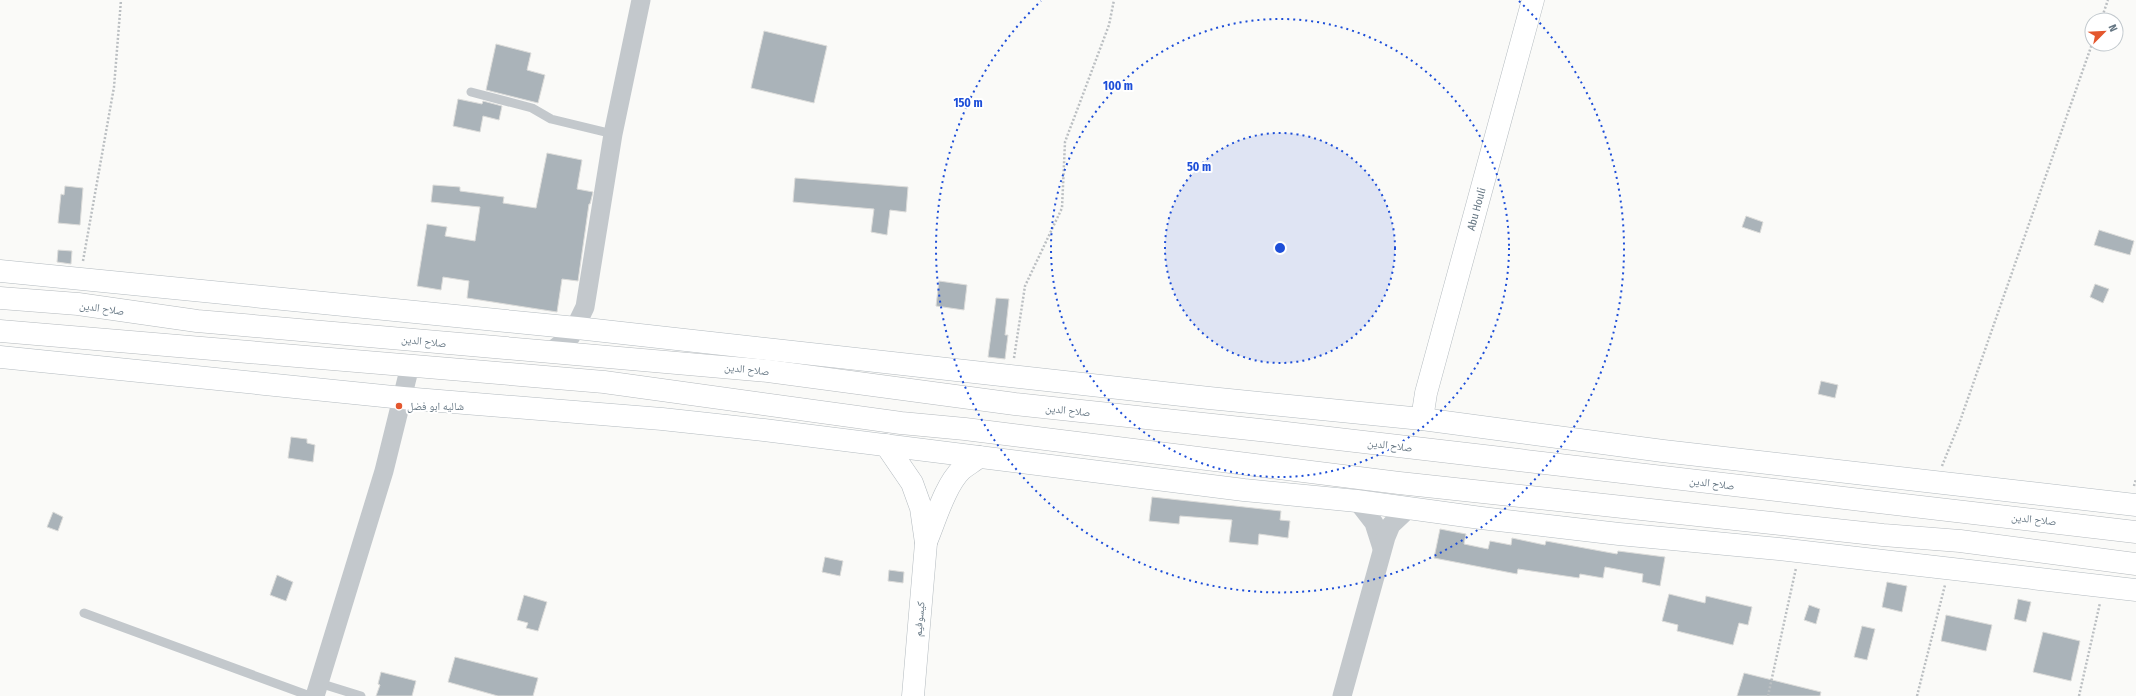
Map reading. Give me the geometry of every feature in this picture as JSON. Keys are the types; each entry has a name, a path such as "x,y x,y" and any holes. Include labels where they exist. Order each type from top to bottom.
{"main road":[{"name":"Abu Houli","path":"1422,419 1428,385 1533,0"},
{"path":"0,271 576,328 1209,398 1422,419 1656,450 2136,505"},
{"name":"صلاح الدين","path":"0,298 78,304 197,321 768,371 1015,404 1269,431 1765,490 1890,502 2136,532"},
{"path":"0,331 604,382 901,423 965,429 1399,483 1883,535 1960,541 2136,564"},
{"path":"0,357 403,398 662,420 886,445 1244,490 1357,501 1408,509 1619,534 1799,552 2136,590"},
{"name":"كيسوفيم","path":"886,445 912,483 921,508 926,543 913,696"},
{"name":"كيسوفيم","path":"926,543 940,506 956,477 961,470 979,457"},
{"path":"1883,535 1878,521 1890,502"}],"street":[{"path":"551,351 565,342 576,328 585,307 613,134 641,0"},
{"path":"314,692 382,478 410,366"},
{"path":"1357,501 1374,523 1382,548"},
{"path":"1342,696 1382,548 1391,525 1408,509"}],"lane":[{"path":"471,92 532,108 551,119 613,134"},
{"path":"84,613 314,692 361,696"}],"path":[{"path":"80,279 114,87 121,0"},
{"path":"1014,376 1013,353 1025,286 1062,208 1065,142 1109,25 1114,0"},
{"path":"2104,12 2108,0"},
{"path":"1935,481 1959,424 2089,52"},
{"path":"1768,696 1799,552"},
{"path":"1917,696 1949,570"},
{"path":"2079,696 2104,586"}],"building":[{"path":"764,31 827,46 814,103 751,88"},
{"path":"496,44 531,53 527,70 545,75 538,103 486,90"},
{"path":"458,99 482,104 483,101 502,106 499,120 483,116 480,132 453,126"},
{"path":"547,153 582,160 577,189 593,192 589,204 578,281 562,279 557,312 467,298 469,281 443,277 441,290 417,286 427,224 447,227 445,236 475,241 480,207 431,202 433,185 460,187 460,191 504,197 503,203 536,208"},
{"path":"795,178 908,187 906,212 890,210 887,235 871,232 874,209 793,202"},
{"path":"65,186 83,188 80,225 58,223 61,194 64,195"},
{"path":"1746,216 1763,222 1760,233 1742,227"},
{"path":"2099,230 2134,241 2130,255 2094,245"},
{"path":"58,250 72,251 71,264 57,262"},
{"path":"939,281 967,285 964,310 936,306"},
{"path":"2095,284 2109,289 2103,303 2090,297"},
{"path":"996,298 1009,299 1005,335 1008,335 1005,359 988,357"},
{"path":"1821,381 1838,385 1835,398 1818,394"},
{"path":"291,437 307,439 307,443 315,445 313,462 288,458"},
{"path":"1152,497 1281,511 1280,520 1290,521 1288,538 1259,534 1258,545 1229,542 1232,520 1180,516 1179,524 1149,521"},
{"path":"53,512 63,517 58,531 47,527"},
{"path":"1440,529 1466,534 1464,544 1488,549 1490,541 1511,545 1512,538 1545,545 1546,541 1617,554 1618,551 1665,557 1660,586 1642,582 1643,574 1605,567 1603,578 1580,574 1579,578 1518,569 1517,574 1434,558"},
{"path":"825,557 843,561 840,576 822,572"},
{"path":"889,570 904,572 903,583 888,581"},
{"path":"277,575 293,582 286,601 270,595"},
{"path":"1887,582 1907,586 1902,612 1882,607"},
{"path":"1669,594 1705,603 1706,596 1752,607 1748,625 1739,623 1733,645 1677,631 1678,625 1662,621"},
{"path":"524,595 547,602 538,631 526,628 528,623 517,620"},
{"path":"2018,599 2031,602 2026,622 2014,619"},
{"path":"1809,605 1820,609 1816,624 1804,620"},
{"path":"1946,615 1992,625 1986,651 1941,641"},
{"path":"1862,626 1875,629 1867,660 1854,657"},
{"path":"2043,632 2080,641 2071,681 2033,672"},
{"path":"455,657 538,678 533,696 498,696 448,682"},
{"path":"381,672 416,681 412,696 376,696 380,685 378,684"},
{"path":"1744,673 1821,692 1820,696 1737,696"}],"place":[{"name":"شاليه ابو فضل","path":"399,406"}]}
